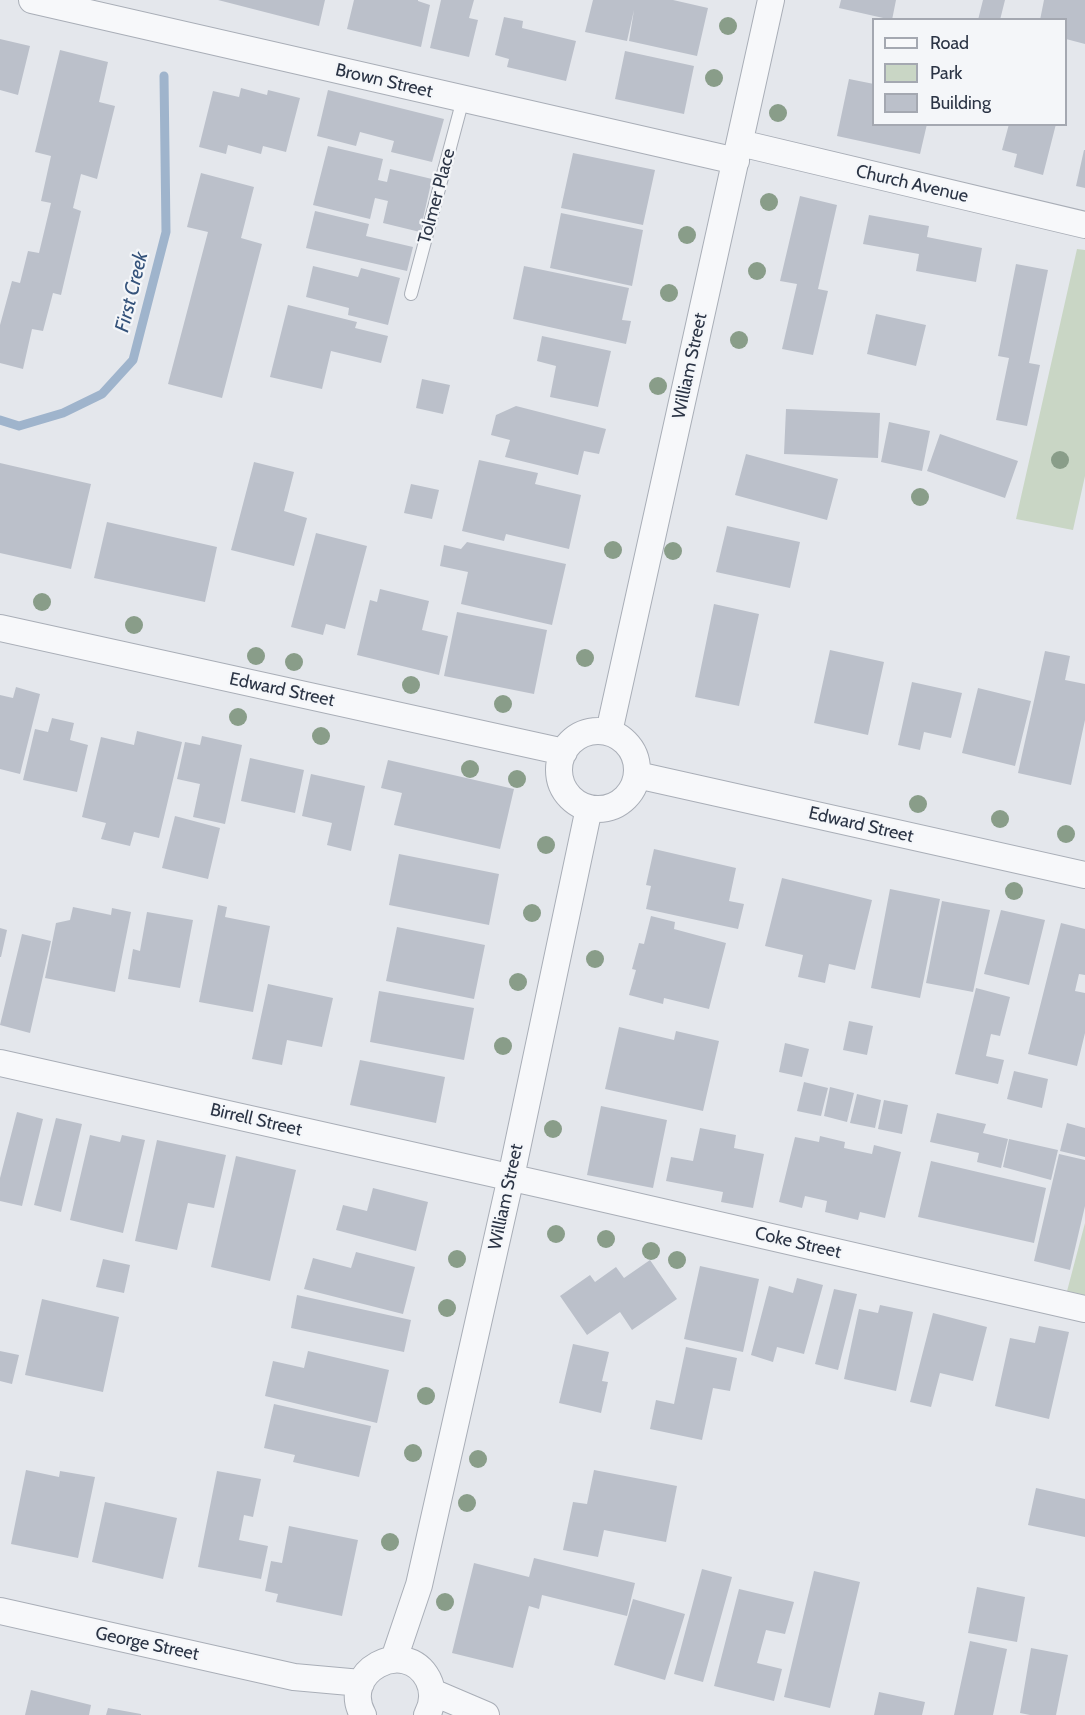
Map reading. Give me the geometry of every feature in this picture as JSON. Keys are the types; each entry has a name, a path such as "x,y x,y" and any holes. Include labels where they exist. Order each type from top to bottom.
{"street":[{"name":"Brown Street","path":"32,0 463,99 738,152"},
{"name":"William Street","path":"609,732 771,0"},
{"name":"Church Avenue","path":"738,152 1085,225"},
{"name":"Edward Street","path":"0,628 564,752"},
{"path":"596,731 609,732 621,738 631,748 636,760 637,775 633,788 625,799 613,806 600,809 589,808 576,802 567,792 561,780 560,767 564,752 572,741 583,734 596,731"},
{"name":"Edward Street","path":"637,775 1085,875"},
{"name":"William Street","path":"406,1663 419,1585 511,1178 589,808"},
{"name":"Birrell Street","path":"0,1063 511,1178"},
{"name":"Coke Street","path":"511,1178 1085,1309"},
{"name":"George Street","path":"0,1611 294,1677 361,1702"},
{"path":"361,1702 366,1673 374,1666 384,1661 406,1663 425,1674 431,1685 430,1703 486,1715"}],"lane":[{"name":"Tolmer Place","path":"411,294 463,99"}],"green space":[{"path":"1077,249 1085,250 1085,476 1073,530 1016,519"},
{"path":"1085,1223 1085,1309 1066,1295"}],"building":[{"path":"218,0 325,0 319,26"},
{"path":"354,0 418,0 430,5 421,47 347,29"},
{"path":"441,0 474,0 469,18 478,20 469,57 430,48"},
{"path":"593,0 673,0 708,8 697,56 629,41 634,10 627,41 585,32"},
{"path":"841,0 896,0 892,18 839,8"},
{"path":"983,0 1005,0 1000,18 978,18"},
{"path":"1044,0 1085,0 1085,44 1067,39 1067,18 1040,18"},
{"path":"504,17 523,21 522,28 576,41 566,81 507,67 509,59 495,55"},
{"path":"0,39 30,46 18,95 0,90"},
{"path":"60,50 108,62 99,102 115,106 97,179 81,174 73,208 81,211 61,295 53,293 43,331 32,329 23,369 0,363 0,325 12,281 20,283 28,251 39,253 51,203 41,201 51,156 35,152"},
{"path":"625,51 694,66 684,114 615,99"},
{"path":"849,79 872,84 872,126 927,126 920,154 837,136"},
{"path":"241,88 267,95 268,90 300,98 286,152 263,146 261,154 228,145 226,154 199,147 213,91 239,97"},
{"path":"328,90 444,119 432,162 391,152 394,141 360,132 356,146 317,136"},
{"path":"1008,126 1055,126 1043,175 1014,167 1017,154 1002,150"},
{"path":"328,146 383,159 378,180 387,182 390,169 432,179 420,232 383,223 388,201 375,198 370,219 313,205"},
{"path":"1085,150 1085,188 1076,186"},
{"path":"573,153 655,170 643,225 561,208"},
{"path":"201,173 254,187 241,238 262,244 222,398 168,384 208,232 187,227"},
{"path":"800,196 837,205 818,289 828,291 813,355 782,349 797,284 780,281"},
{"path":"315,211 369,224 366,236 413,247 407,271 306,248"},
{"path":"561,213 643,230 632,286 550,268"},
{"path":"869,215 929,226 927,237 982,248 976,282 916,271 919,254 863,244"},
{"path":"1016,264 1048,270 1029,363 1040,365 1027,426 996,420 1009,358 998,356"},
{"path":"313,266 358,277 361,268 400,278 388,325 348,315 349,308 306,297"},
{"path":"524,266 629,288 622,320 631,321 626,344 513,319"},
{"path":"288,305 357,322 355,328 388,336 381,363 331,351 322,389 270,377"},
{"path":"876,314 926,325 916,366 867,354"},
{"path":"542,336 611,351 598,407 550,397 556,366 537,361"},
{"path":"422,379 450,385 443,414 416,408"},
{"path":"516,406 606,429 599,454 584,451 578,475 505,457 510,440 491,435 496,415"},
{"path":"786,409 880,413 878,458 784,454"},
{"path":"889,422 930,431 922,471 881,462"},
{"path":"940,434 1018,461 1005,498 927,471"},
{"path":"746,454 838,479 827,520 735,495"},
{"path":"479,460 538,473 535,484 581,495 569,549 506,534 504,541 462,531"},
{"path":"254,462 294,472 284,511 307,518 294,566 231,550"},
{"path":"0,463 91,484 71,569 0,553"},
{"path":"411,484 439,490 432,519 404,513"},
{"path":"107,522 217,547 205,602 94,578"},
{"path":"727,526 800,542 790,588 716,572"},
{"path":"316,533 367,546 345,629 326,624 323,635 291,627"},
{"path":"467,542 566,564 552,625 461,604 468,572 440,566 444,545 461,549"},
{"path":"380,589 429,601 422,630 448,636 439,675 357,655 370,600 377,602"},
{"path":"714,604 759,614 739,706 695,697"},
{"path":"457,612 547,630 534,694 444,676"},
{"path":"830,650 884,662 868,735 814,723"},
{"path":"1045,651 1070,656 1065,680 1085,684 1085,720 1071,785 1018,773"},
{"path":"912,682 962,693 951,738 924,732 920,750 898,745"},
{"path":"16,687 40,694 20,774 0,769 0,695 13,698"},
{"path":"978,688 1031,701 1015,766 962,753"},
{"path":"52,718 74,723 70,740 88,745 77,792 23,780 35,729 48,732"},
{"path":"137,731 182,742 159,838 134,832 130,846 101,839 106,823 82,817 101,737 134,745"},
{"path":"202,736 242,745 225,824 193,817 200,784 177,779 185,742 200,745"},
{"path":"250,758 304,770 295,813 241,801"},
{"path":"388,760 514,789 500,849 394,825 402,793 381,788"},
{"path":"311,774 365,786 351,851 327,845 332,823 302,816"},
{"path":"175,816 220,828 208,879 162,868"},
{"path":"654,849 736,868 729,901 744,904 738,929 646,909 651,886 646,885"},
{"path":"399,854 499,874 489,925 389,905"},
{"path":"782,878 872,900 855,970 829,964 825,983 798,977 803,955 765,946"},
{"path":"890,889 940,899 920,998 871,988"},
{"path":"942,901 990,910 973,992 926,983"},
{"path":"218,905 227,907 225,917 270,926 253,1012 199,1002"},
{"path":"73,907 111,915 112,908 131,912 115,992 45,978 56,923 70,920"},
{"path":"1001,910 1045,920 1029,985 984,974"},
{"path":"147,912 193,920 180,988 128,979 133,949 140,951"},
{"path":"651,916 675,922 674,929 726,943 709,1009 664,998 663,1004 629,995 636,970 632,969 639,943 644,944"},
{"path":"1061,923 1085,929 1085,975 1079,974 1075,991 1085,993 1085,1033 1077,1066 1028,1054"},
{"path":"397,927 485,945 474,999 386,981"},
{"path":"0,928 7,930 1,957 0,957"},
{"path":"22,934 51,941 30,1033 0,1025"},
{"path":"268,984 333,998 322,1047 287,1040 282,1065 252,1059"},
{"path":"976,988 1010,997 1000,1036 991,1034 986,1056 1004,1060 998,1084 955,1074"},
{"path":"379,991 474,1008 464,1060 370,1042"},
{"path":"849,1021 873,1026 867,1055 843,1050"},
{"path":"619,1027 674,1040 676,1031 719,1041 703,1111 605,1089"},
{"path":"785,1043 809,1049 802,1077 779,1072"},
{"path":"360,1060 445,1077 436,1123 350,1105"},
{"path":"1014,1071 1048,1079 1042,1108 1007,1099"},
{"path":"804,1082 828,1088 821,1116 797,1111"},
{"path":"830,1087 854,1093 847,1122 824,1116"},
{"path":"857,1094 881,1100 875,1128 850,1123"},
{"path":"884,1100 908,1105 902,1134 878,1129"},
{"path":"601,1106 667,1120 653,1188 587,1175"},
{"path":"17,1112 43,1119 22,1206 0,1201 0,1178"},
{"path":"937,1113 986,1124 983,1133 1008,1139 1001,1168 977,1162 979,1153 930,1142"},
{"path":"56,1118 82,1124 61,1212 34,1205"},
{"path":"1067,1123 1085,1128 1085,1157 1060,1151"},
{"path":"700,1128 736,1135 734,1148 764,1154 753,1208 721,1202 723,1192 666,1181 671,1157 693,1161"},
{"path":"90,1135 120,1142 122,1135 145,1140 123,1233 70,1220"},
{"path":"820,1136 845,1142 844,1148 872,1154 874,1145 901,1152 885,1218 860,1212 858,1220 825,1212 827,1201 805,1196 802,1208 779,1202 795,1137 819,1142"},
{"path":"1009,1139 1058,1150 1051,1180 1003,1167"},
{"path":"157,1140 226,1155 214,1208 188,1203 177,1250 135,1241"},
{"path":"1059,1154 1085,1160 1085,1206 1070,1270 1034,1261"},
{"path":"236,1156 296,1170 270,1281 211,1267"},
{"path":"931,1161 1046,1188 1034,1243 918,1217"},
{"path":"373,1188 428,1202 416,1251 336,1230 343,1205 367,1211"},
{"path":"356,1252 415,1267 403,1314 304,1289 313,1258 351,1268"},
{"path":"103,1259 130,1265 124,1293 96,1287"},
{"path":"650,1260 677,1299 632,1330 620,1312 587,1335 560,1296 590,1275 595,1282 616,1267 624,1278"},
{"path":"700,1266 759,1279 743,1352 684,1339"},
{"path":"797,1278 823,1285 804,1354 777,1347 773,1362 751,1355 769,1286 793,1293"},
{"path":"834,1289 857,1294 838,1370 815,1364"},
{"path":"297,1295 411,1320 404,1352 291,1328"},
{"path":"42,1299 119,1317 103,1392 25,1375"},
{"path":"880,1305 913,1312 896,1391 844,1379 859,1309 878,1313"},
{"path":"933,1313 987,1327 973,1381 940,1373 931,1407 910,1402"},
{"path":"1039,1326 1069,1332 1049,1419 995,1406 1010,1338 1035,1343"},
{"path":"573,1344 609,1352 602,1381 608,1382 601,1413 559,1403"},
{"path":"686,1347 737,1358 730,1391 713,1388 702,1440 650,1429 656,1400 674,1404"},
{"path":"0,1351 19,1355 12,1384 0,1381"},
{"path":"308,1351 389,1370 377,1423 265,1396 273,1361 304,1368"},
{"path":"274,1404 371,1426 359,1477 293,1462 295,1455 264,1448"},
{"path":"26,1470 59,1477 60,1471 95,1477 78,1558 11,1544"},
{"path":"594,1470 677,1486 666,1542 604,1530 598,1557 563,1550 573,1502 587,1504"},
{"path":"217,1471 261,1479 253,1517 244,1515 239,1540 268,1546 261,1579 198,1567"},
{"path":"1036,1488 1085,1499 1085,1537 1028,1525"},
{"path":"105,1502 177,1518 163,1579 92,1562"},
{"path":"289,1526 358,1540 342,1616 276,1602 278,1594 265,1591 271,1561 282,1563"},
{"path":"534,1558 635,1583 627,1616 542,1595 539,1609 529,1606 513,1668 452,1653 474,1563 529,1577"},
{"path":"702,1569 732,1577 703,1682 674,1674"},
{"path":"814,1571 860,1582 830,1708 784,1697"},
{"path":"977,1587 1025,1597 1017,1642 968,1633"},
{"path":"739,1589 794,1602 785,1634 766,1630 757,1663 782,1669 774,1701 714,1686"},
{"path":"633,1599 685,1614 665,1680 614,1665"},
{"path":"970,1641 1007,1649 993,1715 954,1715"},
{"path":"1031,1648 1068,1655 1056,1715 1020,1713"},
{"path":"31,1690 91,1705 89,1715 25,1715"},
{"path":"879,1692 925,1702 922,1715 874,1715"},
{"path":"108,1708 141,1714 141,1715 106,1715"}],"waterway":[{"name":"First Creek","path":"0,420 19,426 63,413 102,394 133,360 166,232 164,76"}]}
